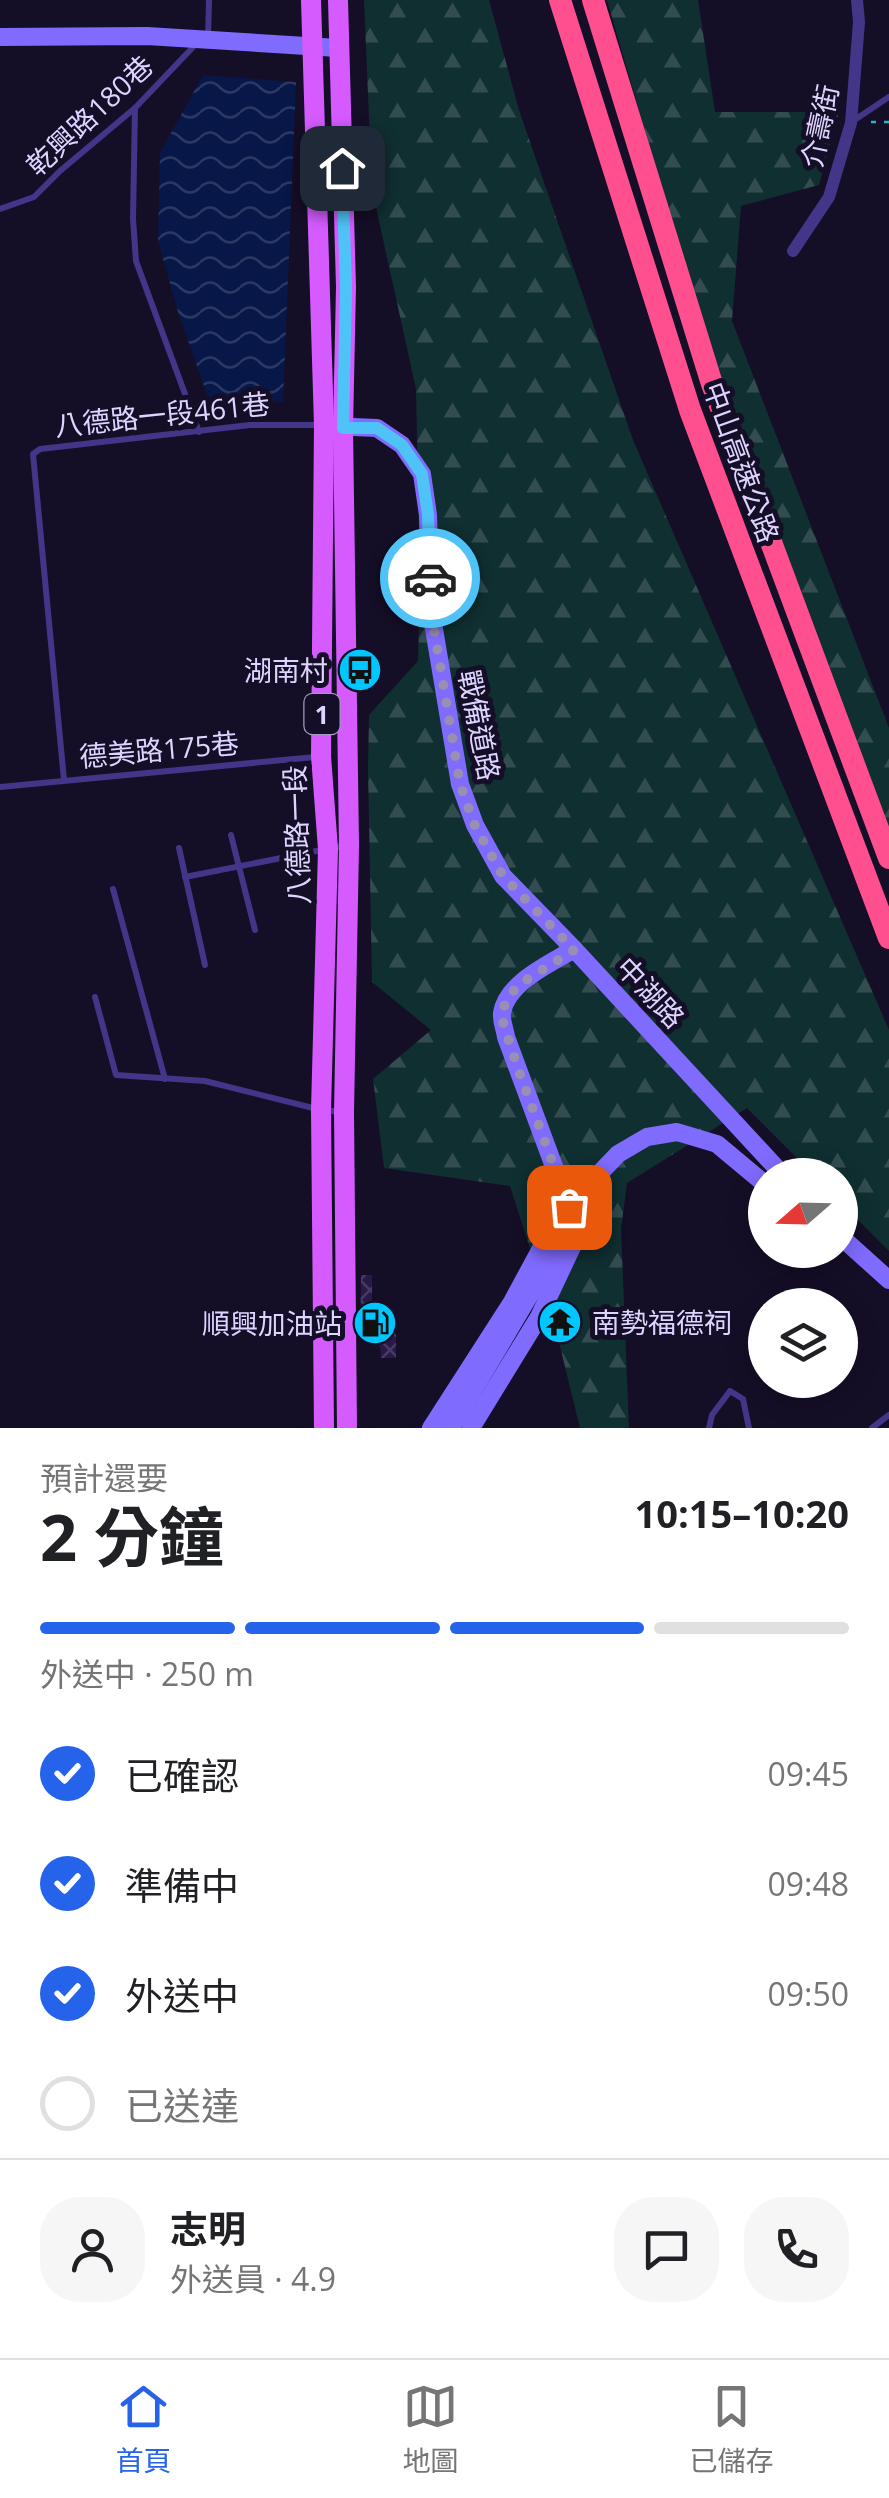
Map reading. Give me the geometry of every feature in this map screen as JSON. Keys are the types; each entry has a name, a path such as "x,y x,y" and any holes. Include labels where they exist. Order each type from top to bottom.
{"highway":[{"name":"中山高速公路","path":"560,0 690,410 889,938"},
{"name":"中山高速公路","path":"593,0 712,384 889,858"}],"main road":[{"name":"八德路一段","path":"310,0 333,426 347,1428"},
{"name":"八德路一段","path":"324,1428 321,1110 338,847 321,756 333,426 346,287 338,0"}],"street":[{"name":"介壽街","path":"793,251 829,197 851,123 860,22 857,0"},
{"path":"0,37 146,36 338,48"},
{"name":"戰備道路","path":"333,426 377,428 402,445 422,474 428,515 431,611 460,784 475,826 503,876 574,950"},
{"path":"478,1416 537,1320 572,1247 569,1207 501,1016 507,998 520,984 574,950"},
{"name":"中湖路","path":"574,950 767,1158"},
{"path":"451,1428 598,1176 618,1154 647,1138 678,1132 717,1144 748,1170"},
{"path":"432,1428 511,1304 553,1222 553,1167"},
{"path":"858,1252 889,1280"}],"lane":[{"path":"204,40 210,0"},
{"name":"乾興路180巷","path":"0,208 34,197 204,40"},
{"path":"851,123 889,97"},
{"path":"134,108 136,261 199,432"},
{"name":"八德路一段461巷","path":"64,780 33,454 40,449 250,425 333,426"},
{"name":"德美路175巷","path":"0,787 321,756"},
{"path":"231,835 255,930"},
{"path":"186,878 338,847"},
{"path":"179,848 205,966"},
{"path":"113,889 165,1079"},
{"path":"94,997 116,1075 205,1081 321,1110 344,1112"},
{"path":"511,1304 537,1320"},
{"path":"458,1386 478,1416"},
{"path":"709,1428 712,1414 730,1391 743,1399 749,1428"},
{"path":"872,1428 889,1415"}],"green space":[{"path":"364,0 489,0 519,110 633,440 889,1030 889,1251 858,1220 858,1158 797,1158 747,1108 627,1183 621,1229 629,1428 580,1428 557,1334 510,1186 384,1168 373,1079 431,1030 372,982 369,715 418,661 420,582 416,389 372,189"},
{"path":"607,0 698,0 715,112 839,112 819,185 741,206 732,321 889,728 889,827 701,324"}],"water":[{"path":"203,75 296,82 283,402 210,403 158,241 160,153"}],"building":[{"name":"順興加油站","path":"361,1275 372,1275 372,1313 390,1314 390,1333 396,1334 396,1358 381,1358 380,1347 372,1340 360,1340"}],"way so far":[{"path":"430,578 431,611 460,784 475,826 503,876 574,950 520,984 507,998 501,1016 569,1207"}],"place":[{"name":"湖南村","path":"360,670"},
{"name":"南勢福德祠","path":"560,1322"},
{"name":"順興加油站","path":"375,1323"}],"route":[{"path":"342,168 346,287 343,428 377,428 402,445 422,474 430,578"}]}
